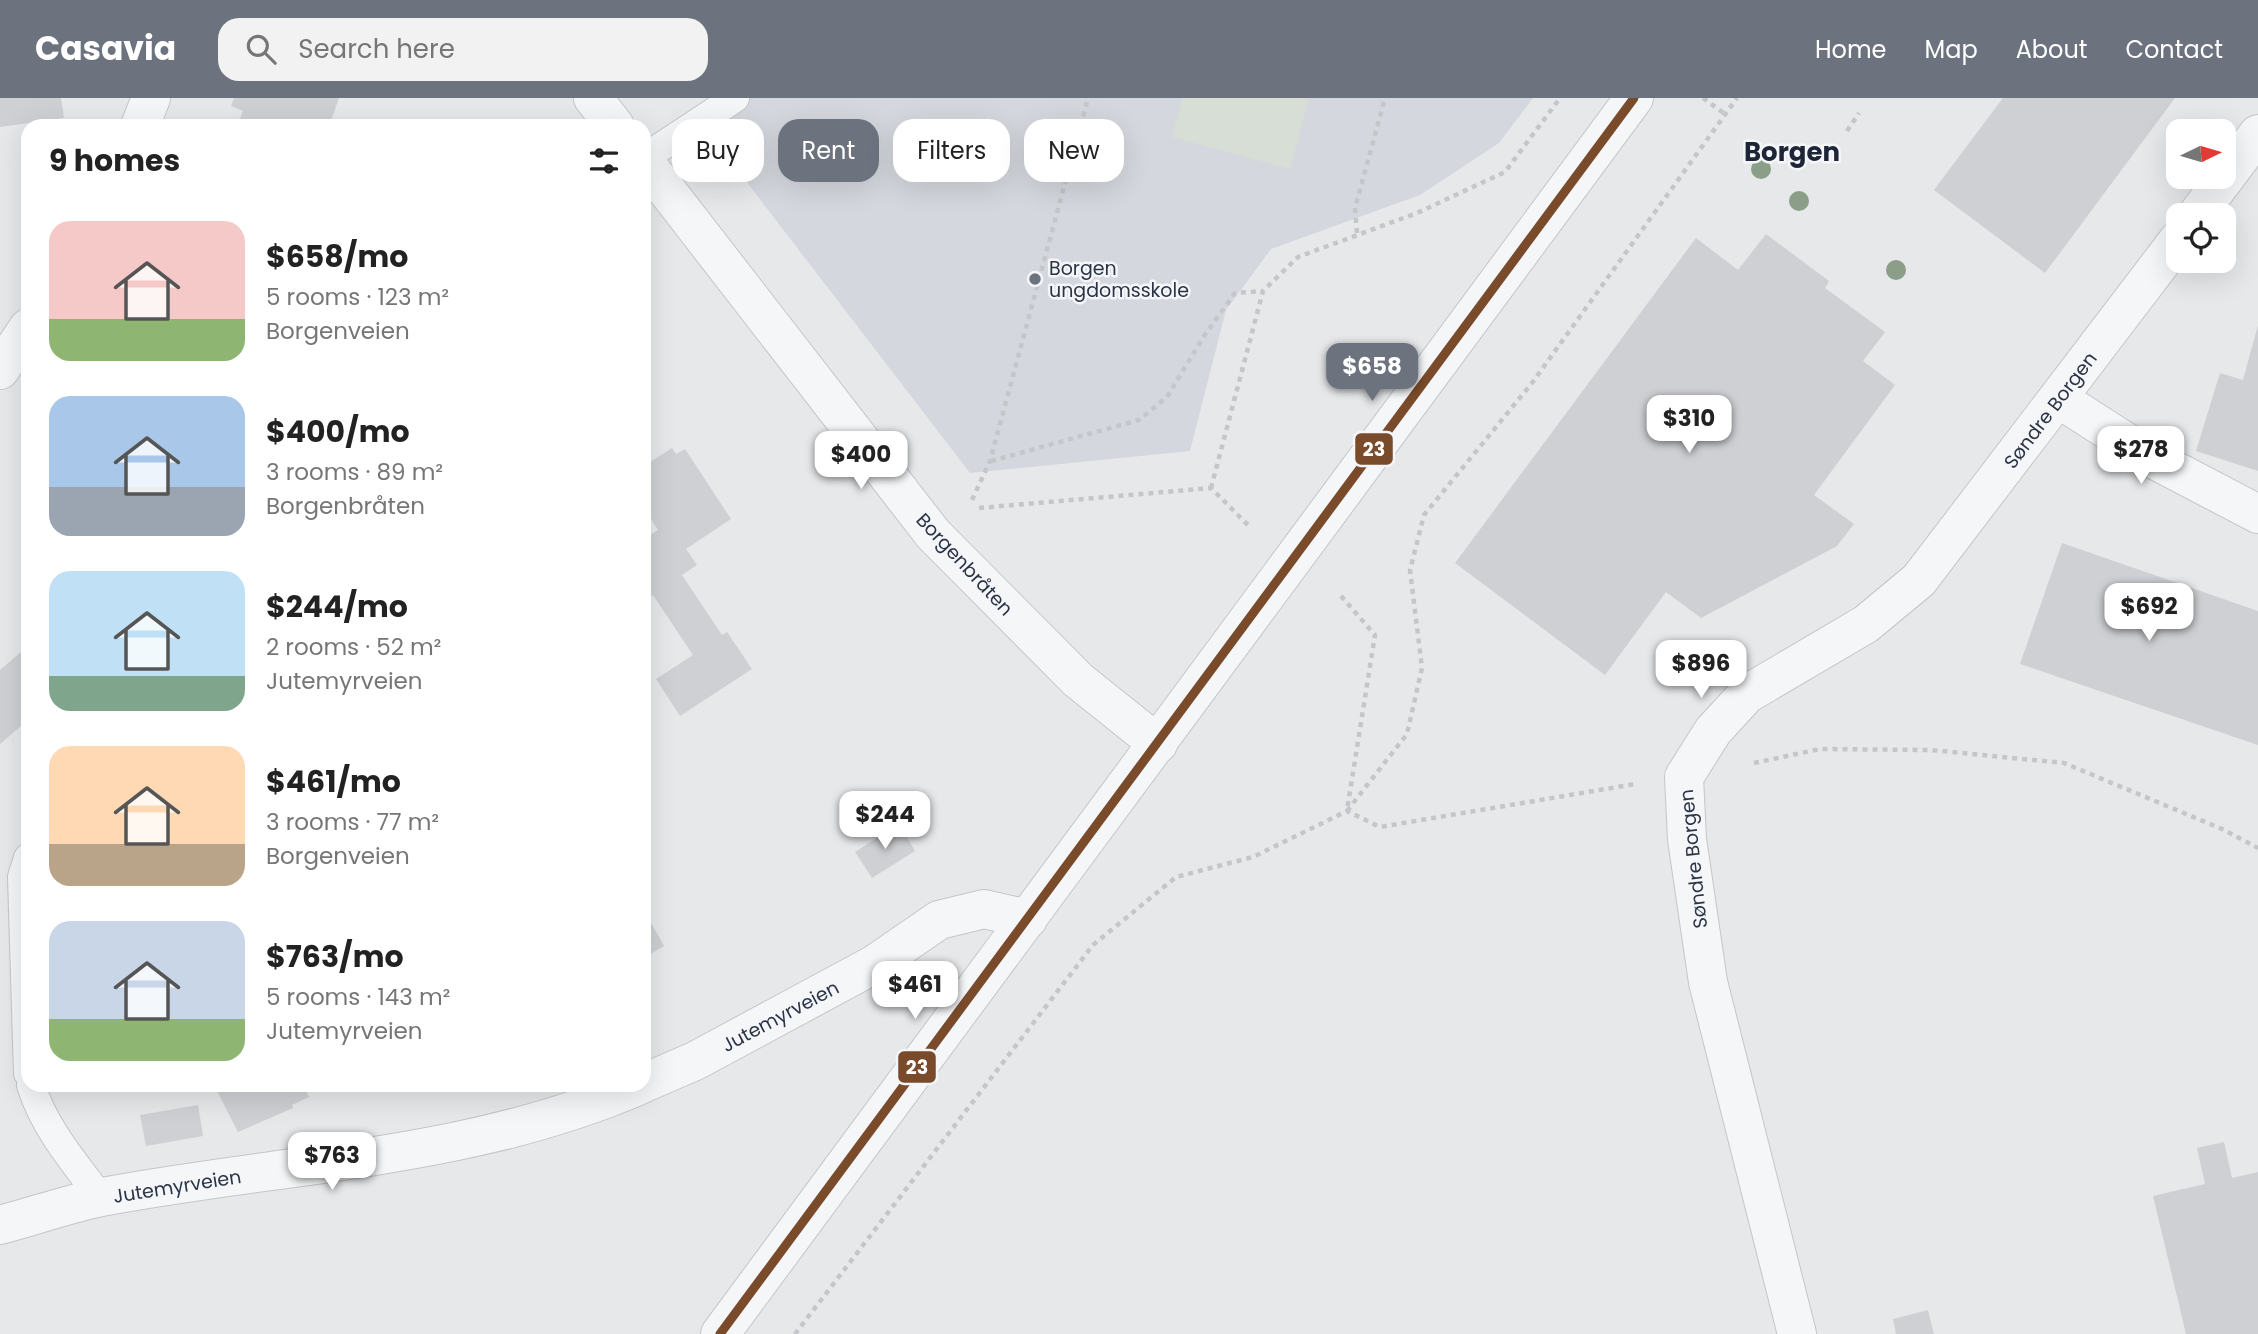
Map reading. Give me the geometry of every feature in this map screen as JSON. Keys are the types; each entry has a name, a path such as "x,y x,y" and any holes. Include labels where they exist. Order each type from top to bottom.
{"street":[{"path":"144,119 151,98"},
{"path":"593,98 610,119"},
{"path":"720,1334 1634,98"},
{"path":"2206,203 2258,134"},
{"name":"Borgenbråten","path":"651,169 933,534 1077,680 1158,744"},
{"name":"Søndre Borgen","path":"1797,1334 1708,982 1687,839 1684,777 1713,732 1747,694 1866,624 1919,580 2166,257"},
{"path":"0,370 21,338"},
{"path":"2059,399 2151,458 2258,514"},
{"name":"Jutemyrveien","path":"651,1080 695,1061 875,964 939,920 984,909 1028,919"},
{"name":"Jutemyrveien","path":"0,1225 100,1197 430,1148 591,1106 623,1092"}],"lane":[{"path":"651,155 735,98"},
{"path":"33,1092 51,1132 100,1197"}],"path":[{"path":"1088,98 990,461 968,509 1211,488 1248,525"},
{"path":"1357,233 1355,208 1385,98"},
{"path":"1211,488 1263,292 1298,257 1357,233 1417,214 1505,172 1560,98"},
{"path":"1703,98 1725,115"},
{"path":"795,1334 1093,945 1176,877 1252,857 1347,811 1407,734 1422,668 1410,570 1424,515 1532,383 1737,98"},
{"path":"1847,131 1859,113"},
{"path":"990,461 1139,420 1167,397 1204,335 1235,293 1263,292"},
{"path":"1341,596 1375,635 1347,811"},
{"path":"1752,763 1834,749 1931,750 2064,763 2222,829 2258,848"},
{"path":"1347,811 1380,827 1637,783"}],"shaded area":[{"name":"Borgen ungdomsskole","path":"716,98 1533,98 1499,143 1420,195 1271,249 1226,310 1190,451 970,473 747,182 764,182 764,119 698,119 696,116"},
{"path":"1182,98 1309,98 1290,169 1172,137"}],"building":[{"path":"0,98 61,98 64,118 21,119 21,124 0,127"},
{"path":"234,98 339,98 332,119 240,119 243,111 231,106"},
{"path":"2003,98 2175,98 2045,273 1934,190"},
{"path":"1766,234 1829,281 1825,288 1885,332 1863,361 1895,385 1814,495 1854,524 1837,546 1701,618 1666,592 1605,675 1455,563 1696,238 1738,270"},
{"path":"2258,325 2258,471 2196,451 2220,373 2243,380"},
{"path":"672,448 676,454 685,449 731,519 686,549 697,565 682,575 722,635 727,632 752,669 680,716 656,679 693,655 653,595 651,597 651,534 658,530 651,519 651,462"},
{"path":"2062,543 2258,611 2258,745 2020,664"},
{"path":"21,652 21,726 0,744 0,670"},
{"path":"899,824 915,851 872,878 855,852"},
{"path":"651,923 664,946 651,954"},
{"path":"218,1092 306,1092 309,1097 292,1105 293,1108 238,1132"},
{"path":"198,1105 203,1136 146,1146 140,1115"},
{"path":"2224,1142 2232,1178 2258,1172 2258,1334 2186,1334 2153,1196 2205,1184 2197,1148"},
{"path":"1928,1310 1934,1334 1896,1334 1893,1319"}],"transit line":[{"name":"23","path":"720,1334 1634,98"}],"place":[{"name":"Borgen ungdomsskole","path":"1035,279"}],"district":[{"name":"Borgen","path":"1792,152"}]}
